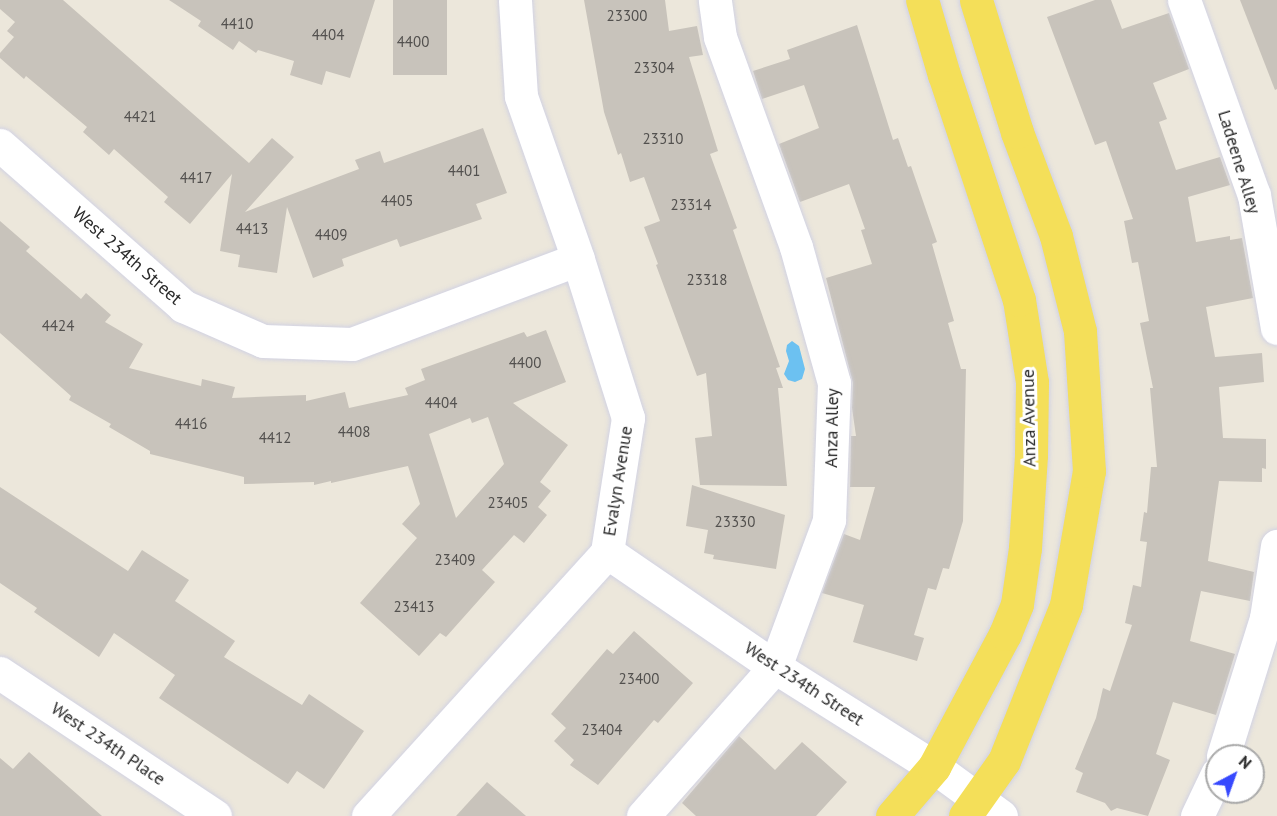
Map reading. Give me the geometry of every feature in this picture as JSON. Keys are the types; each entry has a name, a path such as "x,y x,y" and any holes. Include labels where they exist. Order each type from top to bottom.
{"main road":[{"name":"Anza Avenue","path":"892,816 934,768 1005,633 1017,604 1025,548 1031,455 1032,382 1019,300 944,75 922,0"},
{"path":"976,0 1017,132 1056,236 1080,331 1089,471 1066,605 982,810"}],"street":[{"name":"Evalyn Avenue","path":"369,816 607,552 628,418 578,259 521,96 514,0"},
{"name":"Anza Alley","path":"644,816 775,667 829,520 834,383 796,247 720,38 715,0"},
{"name":"Ladeene Alley","path":"1184,0 1254,195 1277,328"},
{"name":"West 234th Street","path":"0,145 183,306 262,341 352,344 578,259"},
{"path":"1227,744 1266,618 1277,546"},
{"name":"West 234th Street","path":"607,552 775,667 934,768 982,810"},
{"name":"West 234th Place","path":"2,678 215,816"},
{"path":"1197,816 1205,799"}],"water":[{"path":"792,341 799,346 805,369 802,379 795,382 788,380 784,374 789,361 787,345"}],"building":[{"path":"0,0 63,0 249,163 272,138 294,157 245,212 359,169 355,160 380,151 384,163 483,128 507,193 476,204 482,219 400,247 397,239 342,259 344,266 313,278 287,207 277,273 238,267 240,255 220,251 232,174 190,224 164,202 168,197 114,149 109,155 83,132 87,127 26,76 24,79 0,58 0,53 14,37 7,31 15,22 0,9"},
{"path":"169,0 375,0 350,78 326,71 322,85 290,75 294,61 258,50 256,53 239,41 233,50 198,26 201,21"},
{"path":"393,0 447,0 447,75 393,75"},
{"path":"584,0 665,0 669,31 697,26 703,55 689,57 718,151 710,154 737,228 733,230 780,367 776,368 783,388 778,388 787,486 700,485 695,438 712,436 706,373 697,376 656,265 658,264 644,227 660,221 644,177 630,182 621,153 618,155 604,112"},
{"path":"1095,0 1111,0 1122,29 1169,13 1189,69 1153,83 1167,119 1159,122 1176,170 1220,157 1230,185 1188,197 1196,242 1230,236 1230,240 1242,238 1253,298 1206,307 1215,357 1262,353 1264,382 1219,387 1223,438 1266,439 1266,469 1262,468 1262,482 1219,481 1208,561 1254,572 1250,601 1201,591 1190,641 1235,654 1216,715 1173,702 1156,754 1170,760 1148,816 1117,808 1111,811 1105,803 1076,792 1083,773 1075,769 1096,718 1103,688 1110,691 1132,625 1125,623 1133,585 1141,587 1147,542 1140,541 1144,512 1147,513 1151,467 1157,467 1150,388 1153,388 1140,323 1149,321 1138,262 1132,263 1124,221 1133,219 1106,141 1095,145 1047,17"},
{"path":"1240,0 1277,0 1277,89 1275,90"},
{"path":"857,25 893,140 898,138 908,167 911,166 937,242 932,244 954,321 948,323 961,369 966,369 963,521 949,569 943,568 936,590 928,588 914,635 924,638 917,661 853,642 864,605 822,593 844,534 860,540 875,487 850,487 851,436 856,436 852,408 853,383 826,278 872,264 861,230 865,229 849,184 800,202 779,144 819,128 804,85 762,99 753,71 790,59 787,50"},
{"path":"0,221 30,247 26,251 81,299 86,293 111,315 105,322 143,344 129,368 201,386 202,379 235,387 232,398 306,395 306,401 345,392 349,408 408,395 405,388 425,380 421,369 524,332 527,337 546,330 566,382 513,403 568,445 540,482 551,491 538,507 547,515 524,543 514,535 482,570 495,582 446,637 440,633 419,656 360,603 417,538 402,524 420,504 408,466 314,485 314,482 244,484 244,477 150,454 150,451 109,427 111,424 69,400 71,396 0,333","holes":["488,417 504,464 456,518 429,434 470,418 472,423"]},
{"path":"692,485 785,515 776,569 713,559 714,555 704,553 708,530 686,526"},
{"path":"0,487 128,571 142,550 189,580 175,601 235,641 224,657 302,705 309,694 364,731 324,789 297,771 288,784 159,698 175,675 114,633 99,657 34,612 37,608 0,583"},
{"path":"634,631 693,683 658,723 654,720 598,785 570,765 574,760 554,741 566,728 551,714 607,649 613,654"},
{"path":"739,736 775,770 802,742 847,782 816,816 696,816 682,803"},
{"path":"29,752 102,816 0,816 0,758 13,769"},
{"path":"487,782 526,816 456,816"}]}
